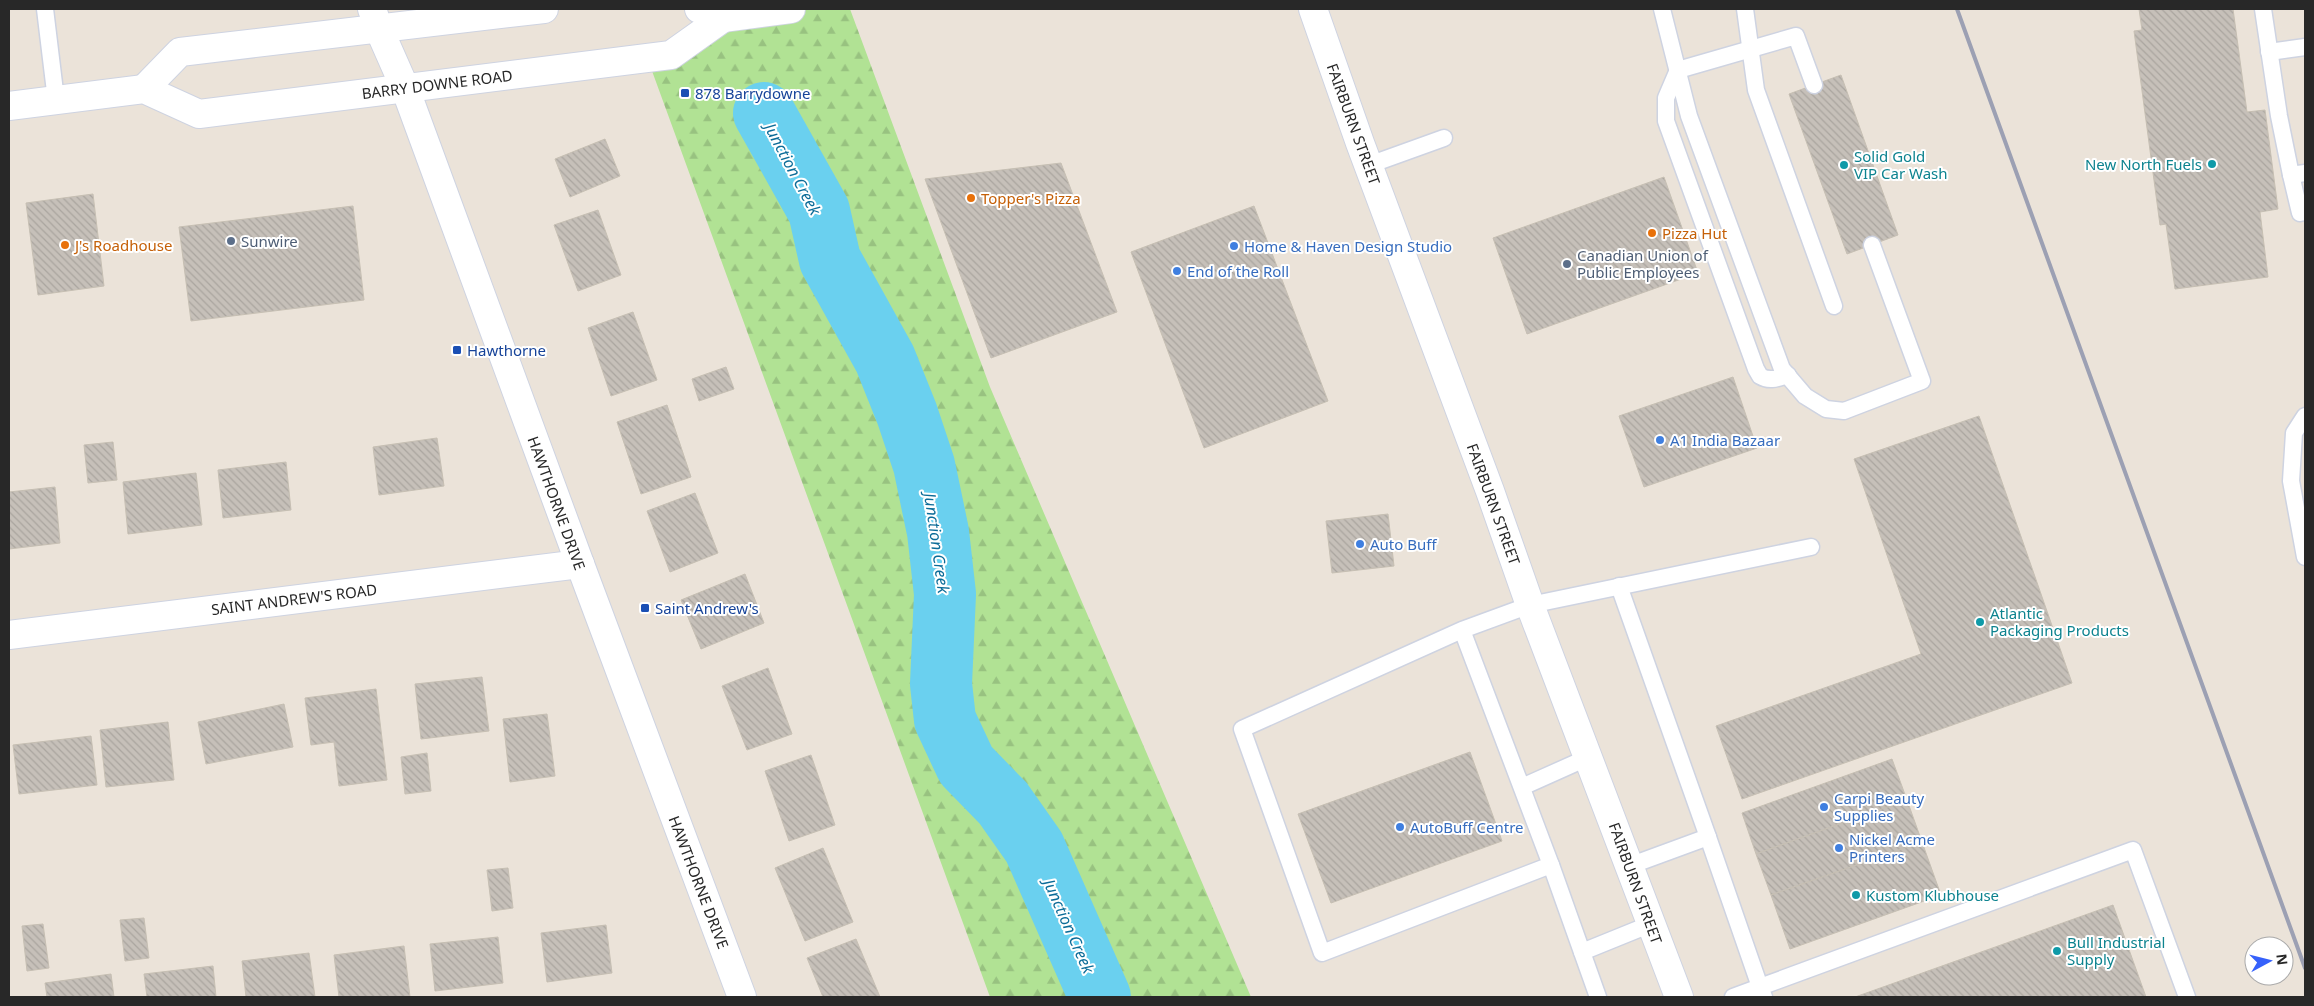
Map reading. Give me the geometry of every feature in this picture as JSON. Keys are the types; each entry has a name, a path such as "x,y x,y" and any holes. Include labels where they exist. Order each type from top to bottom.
{"street":[{"path":"9,106 144,89 180,52 375,19 544,9"},
{"name":"BARRY DOWNE ROAD","path":"144,89 199,114 671,55 711,13 792,9"},
{"name":"FAIRBURN STREET","path":"1313,9 1530,605 1679,997"},
{"name":"HAWTHORNE DRIVE","path":"375,19 405,88 742,997"},
{"name":"SAINT ANDREW'S ROAD","path":"9,635 580,564"}],"lane":[{"path":"45,9 56,100"},
{"path":"1662,9 1689,116 1782,369 1805,396 1826,409 1844,411 1922,381 1872,245"},
{"path":"1745,9 1756,90 1834,306"},
{"path":"2263,9 2279,116 2298,174 2300,213 2305,212"},
{"path":"1678,70 1796,36 1814,85"},
{"path":"2269,52 2305,47"},
{"path":"1678,70 1666,98 1666,121 1722,278 1760,376 1766,380 1788,375"},
{"path":"1369,165 1444,138"},
{"path":"2305,416 2294,434 2292,481 2305,557"},
{"path":"1551,865 1322,953 1242,729 1462,630 1530,605 1810,547"},
{"path":"1619,586 1762,992"},
{"path":"1462,630 1551,865 1598,997"},
{"path":"1522,787 1589,757"},
{"path":"1629,866 1708,837"},
{"path":"1733,997 1762,992 2133,850 2187,997"},
{"path":"1582,952 1651,924"}],"green space":[{"path":"771,9 850,9 990,387 1251,997 990,997 648,60"}],"building":[{"name":"New North Fuels","path":"2139,9 2233,9 2247,112 2265,110 2278,209 2260,212 2268,277 2175,289 2166,224 2160,225 2134,31 2142,30"},
{"name":"Solid Gold VIP Car Wash","path":"1841,75 1898,235 1847,254 1789,94"},
{"path":"605,139 620,176 570,197 555,159"},
{"path":"1061,163 1117,312 991,358 925,179"},
{"path":"1664,177 1698,273 1527,334 1493,238"},
{"name":"J's Roadhouse","path":"93,194 104,286 38,295 26,203"},
{"path":"353,206 364,300 191,321 179,227"},
{"path":"1254,206 1328,401 1204,448 1131,252"},
{"path":"598,210 621,275 578,291 554,225"},
{"path":"633,312 657,380 611,396 588,328"},
{"path":"726,367 734,389 699,401 692,379"},
{"path":"1733,377 1757,448 1644,487 1619,416"},
{"path":"667,405 691,477 641,494 617,422"},
{"name":"Atlantic Packaging Products","path":"1979,416 2072,683 1742,799 1716,726 1921,654 1854,459"},
{"path":"437,438 444,486 379,495 373,447"},
{"path":"113,442 117,480 88,483 84,445"},
{"path":"286,462 291,510 223,518 218,470"},
{"path":"196,473 202,525 128,534 123,482"},
{"path":"55,487 60,543 9,549 9,492"},
{"path":"695,493 718,553 670,572 647,511"},
{"name":"Auto Buff","path":"1388,514 1394,566 1332,573 1326,521"},
{"path":"745,574 764,623 701,649 681,600"},
{"path":"768,668 792,734 747,750 722,686"},
{"path":"482,677 489,731 421,739 415,684"},
{"path":"376,689 387,780 339,786 334,742 311,745 305,698"},
{"path":"284,704 293,747 206,764 198,722"},
{"path":"547,714 555,776 510,782 503,719"},
{"path":"168,722 174,780 106,787 100,730"},
{"path":"91,736 97,785 19,794 13,745"},
{"name":"AutoBuff Centre","path":"1470,752 1502,841 1331,903 1298,814"},
{"path":"427,753 431,791 405,794 401,757"},
{"path":"811,755 835,825 789,841 765,771"},
{"name":"Carpi Beauty Supplies","path":"1892,759 1907,800 1756,854 1742,813"},
{"name":"Nickel Acme Printers","path":"1907,800 1922,842 1771,895 1756,854"},
{"name":"Kustom Klubhouse","path":"1922,842 1941,895 1790,949 1771,895"},
{"path":"823,848 853,922 805,941 775,868"},
{"path":"508,868 513,908 492,911 487,870"},
{"name":"Bull Industrial Supply","path":"2113,905 2146,997 1855,997"},
{"path":"144,918 149,958 125,961 120,920"},
{"path":"43,924 49,968 27,971 22,926"},
{"path":"606,925 612,973 547,982 541,933"},
{"path":"498,937 503,983 435,991 430,944"},
{"path":"856,939 880,997 823,997 807,958"},
{"path":"404,946 410,997 339,997 334,955"},
{"path":"309,953 315,997 246,997 242,961"},
{"path":"213,966 216,997 147,997 144,974"},
{"path":"111,974 114,997 47,997 45,983"}],"waterway":[{"name":"Junction Creek","path":"764,113 819,211 830,260 885,359 907,414 924,465 938,532 945,594 941,684 945,720 966,765 1003,803 1034,847 1100,997"}],"railway":[{"path":"1957,9 2305,968"}],"place":[{"name":"878 Barrydowne","path":"685,93"},
{"name":"New North Fuels","path":"2212,164"},
{"name":"Solid Gold VIP Car Wash","path":"1844,165"},
{"name":"Topper's Pizza","path":"971,198"},
{"name":"Pizza Hut","path":"1652,233"},
{"name":"Sunwire","path":"231,241"},
{"name":"J's Roadhouse","path":"65,245"},
{"name":"Home & Haven Design Studio","path":"1234,246"},
{"name":"Canadian Union of Public Employees","path":"1567,264"},
{"name":"End of the Roll","path":"1177,271"},
{"name":"Hawthorne","path":"457,350"},
{"name":"A1 India Bazaar","path":"1660,440"},
{"name":"Auto Buff","path":"1360,544"},
{"name":"Saint Andrew's","path":"645,608"},
{"name":"Atlantic Packaging Products","path":"1980,622"},
{"name":"Carpi Beauty Supplies","path":"1824,807"},
{"name":"AutoBuff Centre","path":"1400,827"},
{"name":"Nickel Acme Printers","path":"1839,848"},
{"name":"Kustom Klubhouse","path":"1856,895"},
{"name":"Bull Industrial Supply","path":"2057,951"}]}
